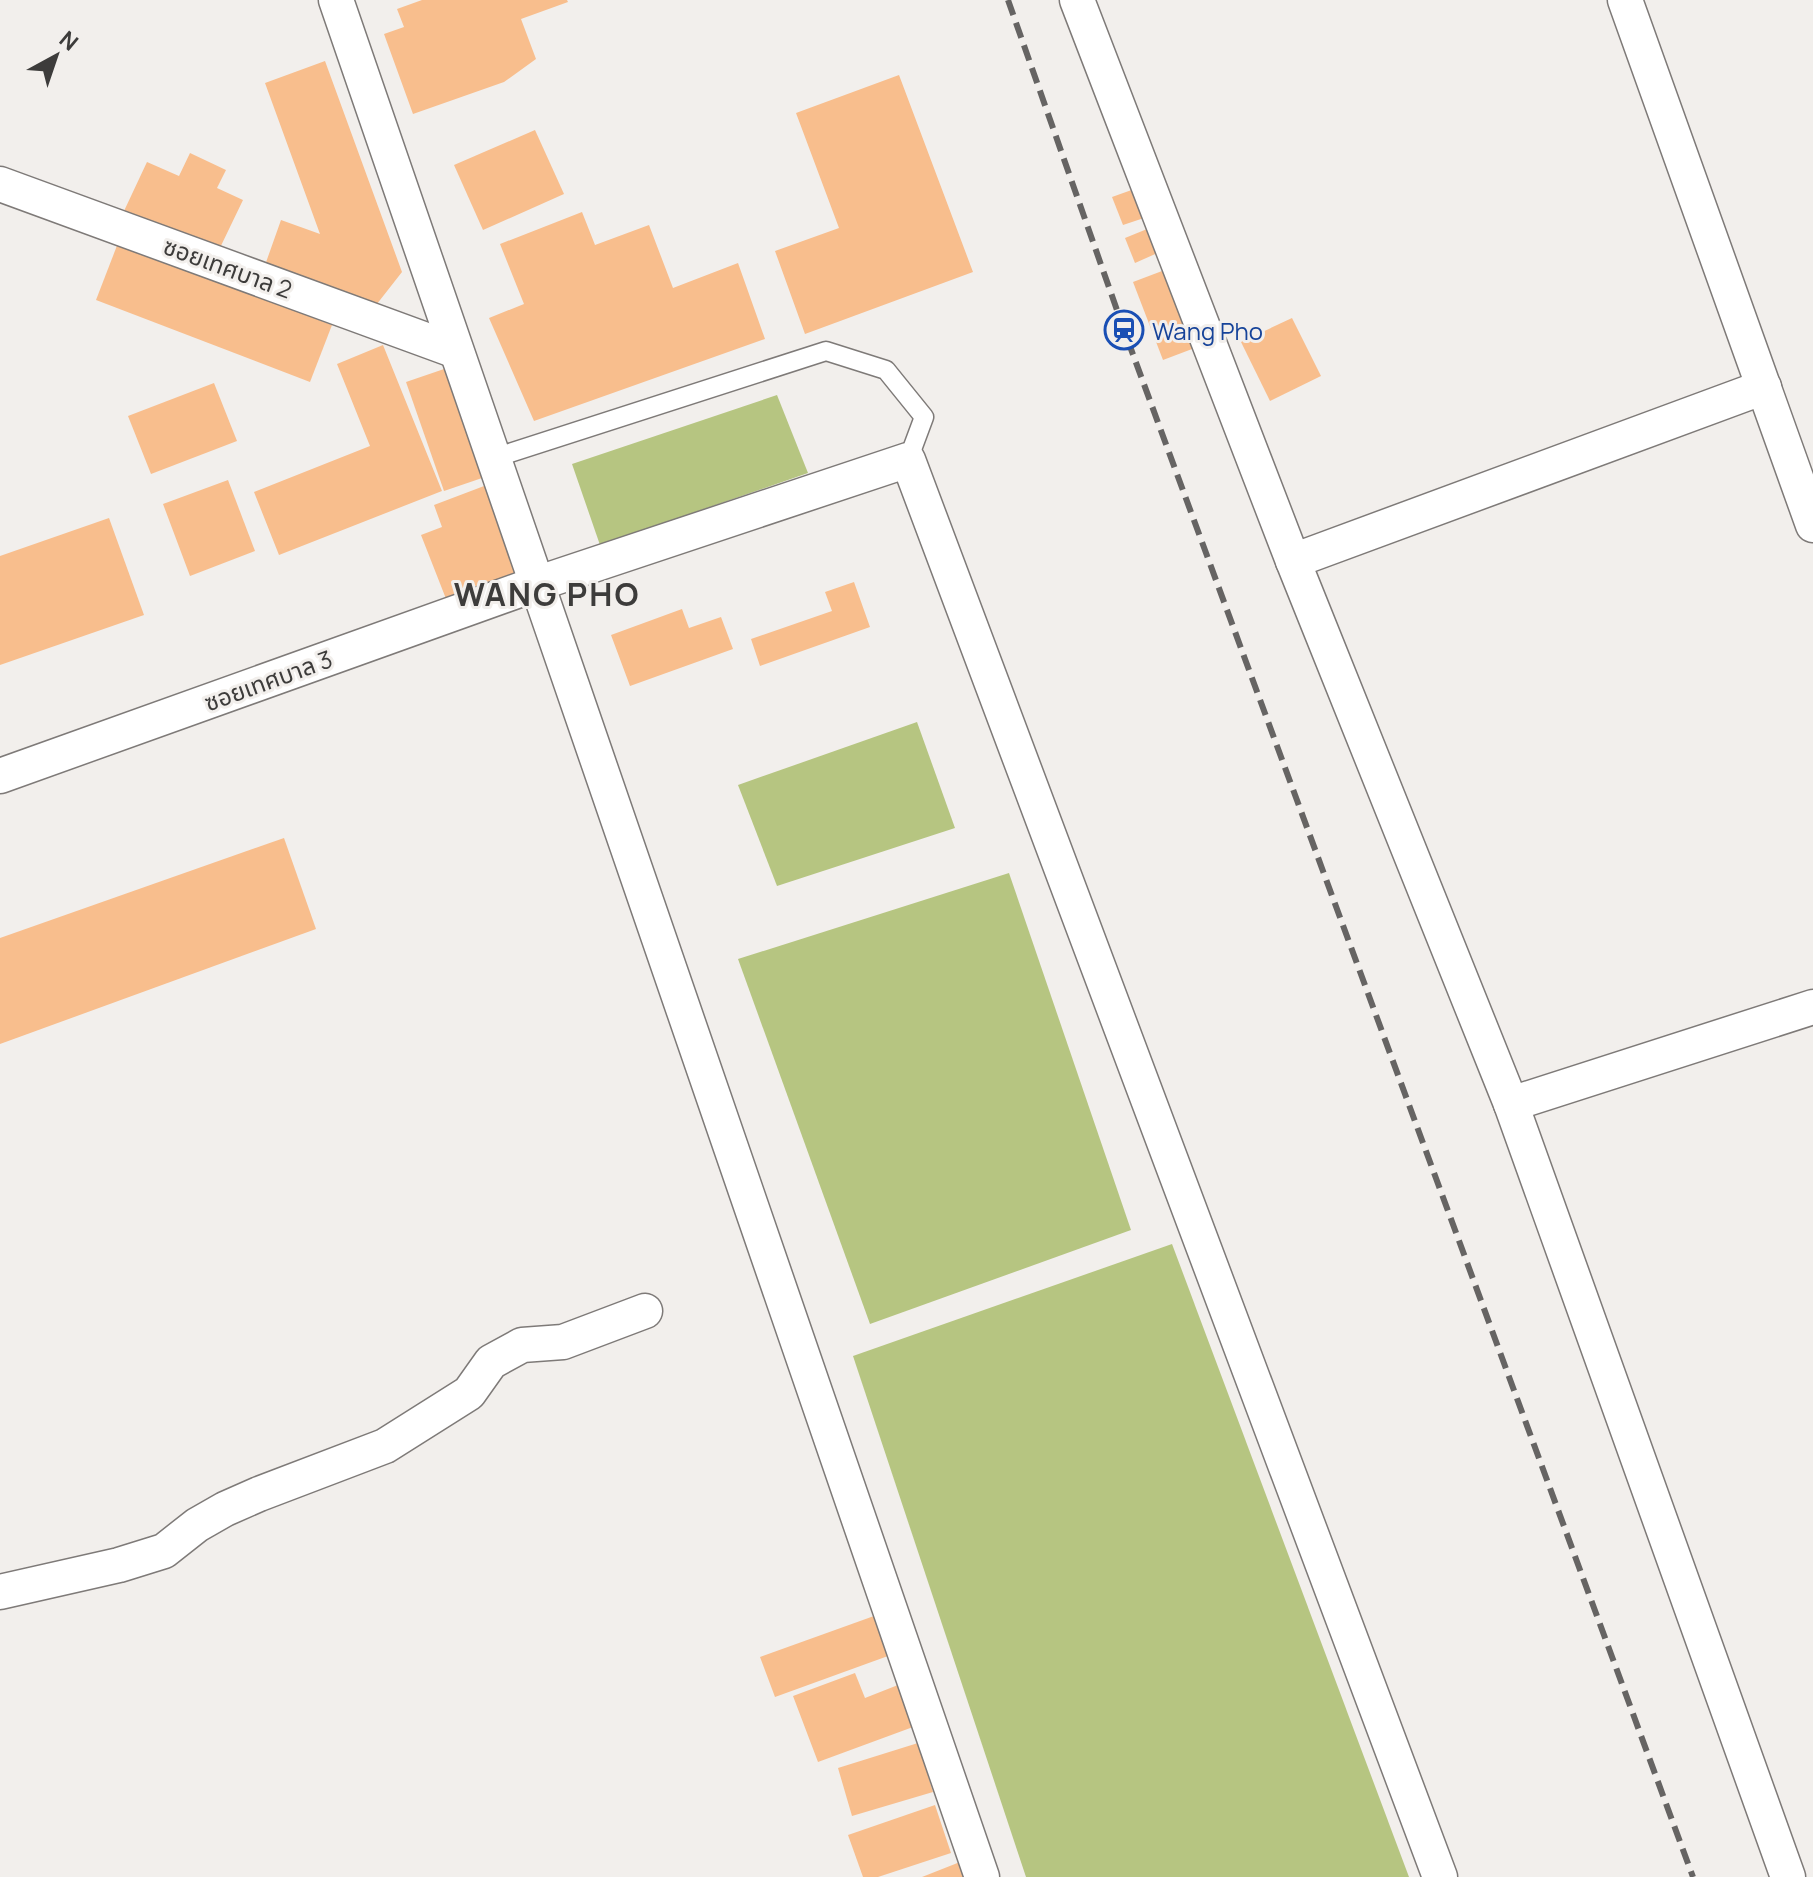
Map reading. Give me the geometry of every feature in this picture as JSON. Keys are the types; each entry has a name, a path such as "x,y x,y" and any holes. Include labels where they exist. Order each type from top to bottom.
{"street":[{"path":"336,0 982,1877"},
{"path":"1077,0 1293,561 1511,1104 1788,1877"},
{"path":"1625,0 1813,525"},
{"name":"ซอยเทศบาล 2","path":"0,184 456,351"},
{"path":"1293,561 1764,387"},
{"path":"908,460 1440,1877"},
{"name":"ซอยเทศบาล 3","path":"0,776 536,584 908,460"},
{"path":"1511,1104 1813,1007"},
{"path":"0,1592 119,1565 164,1551 197,1525 225,1509 385,1446 469,1393 491,1362 522,1345 563,1342 645,1311"}],"lane":[{"path":"494,458 826,351 886,370 924,417 908,460"}],"green space":[{"path":"777,395 808,473 600,545 572,464"},
{"path":"917,722 955,828 777,886 738,785"},
{"path":"1009,873 1131,1230 870,1324 738,959"},
{"path":"1172,1244 1409,1877 1026,1877 853,1356"}],"building":[{"path":"422,0 568,2 521,19 536,59 504,82 413,114 384,34 404,27 397,9"},
{"path":"325,61 402,272 373,309 264,268 281,220 320,234 265,83"},
{"path":"899,75 973,272 805,334 775,251 839,228 796,113"},
{"path":"535,130 564,194 483,230 454,165"},
{"path":"190,153 226,170 217,188 243,200 217,254 124,211 147,162 179,176"},
{"path":"1140,187 1150,216 1123,225 1112,197"},
{"path":"582,212 595,245 649,225 673,288 738,263 765,339 534,421 489,318 524,304 500,244"},
{"path":"1152,227 1162,251 1135,263 1125,238"},
{"path":"118,243 332,325 310,382 96,300"},
{"path":"1170,268 1200,346 1163,360 1133,282"},
{"path":"1292,318 1321,376 1270,401 1241,342"},
{"path":"383,345 442,491 279,555 254,492 370,446 337,364"},
{"path":"447,368 485,477 444,491 406,382"},
{"path":"214,383 237,441 151,474 128,416"},
{"path":"228,480 255,551 190,576 163,504"},
{"path":"492,483 530,578 450,609 421,535 442,527 434,505"},
{"path":"109,518 144,615 0,665 0,556"},
{"path":"854,582 870,627 760,666 751,639 832,611 825,592"},
{"path":"682,609 689,628 721,617 733,649 630,686 611,635"},
{"path":"284,838 316,929 0,1044 0,938"},
{"path":"874,1616 888,1656 775,1697 760,1657"},
{"path":"855,1673 865,1698 898,1685 913,1727 818,1762 793,1696"},
{"path":"918,1743 933,1792 852,1816 838,1768"},
{"path":"935,1805 951,1853 878,1877 863,1877 848,1835"},
{"path":"960,1862 966,1877 922,1877"}],"railway":[{"path":"1008,0 1124,330 1693,1877"}],"place":[{"name":"Wang Pho","path":"1124,330"}],"district":[{"name":"WANG PHO","path":"547,594"}]}
